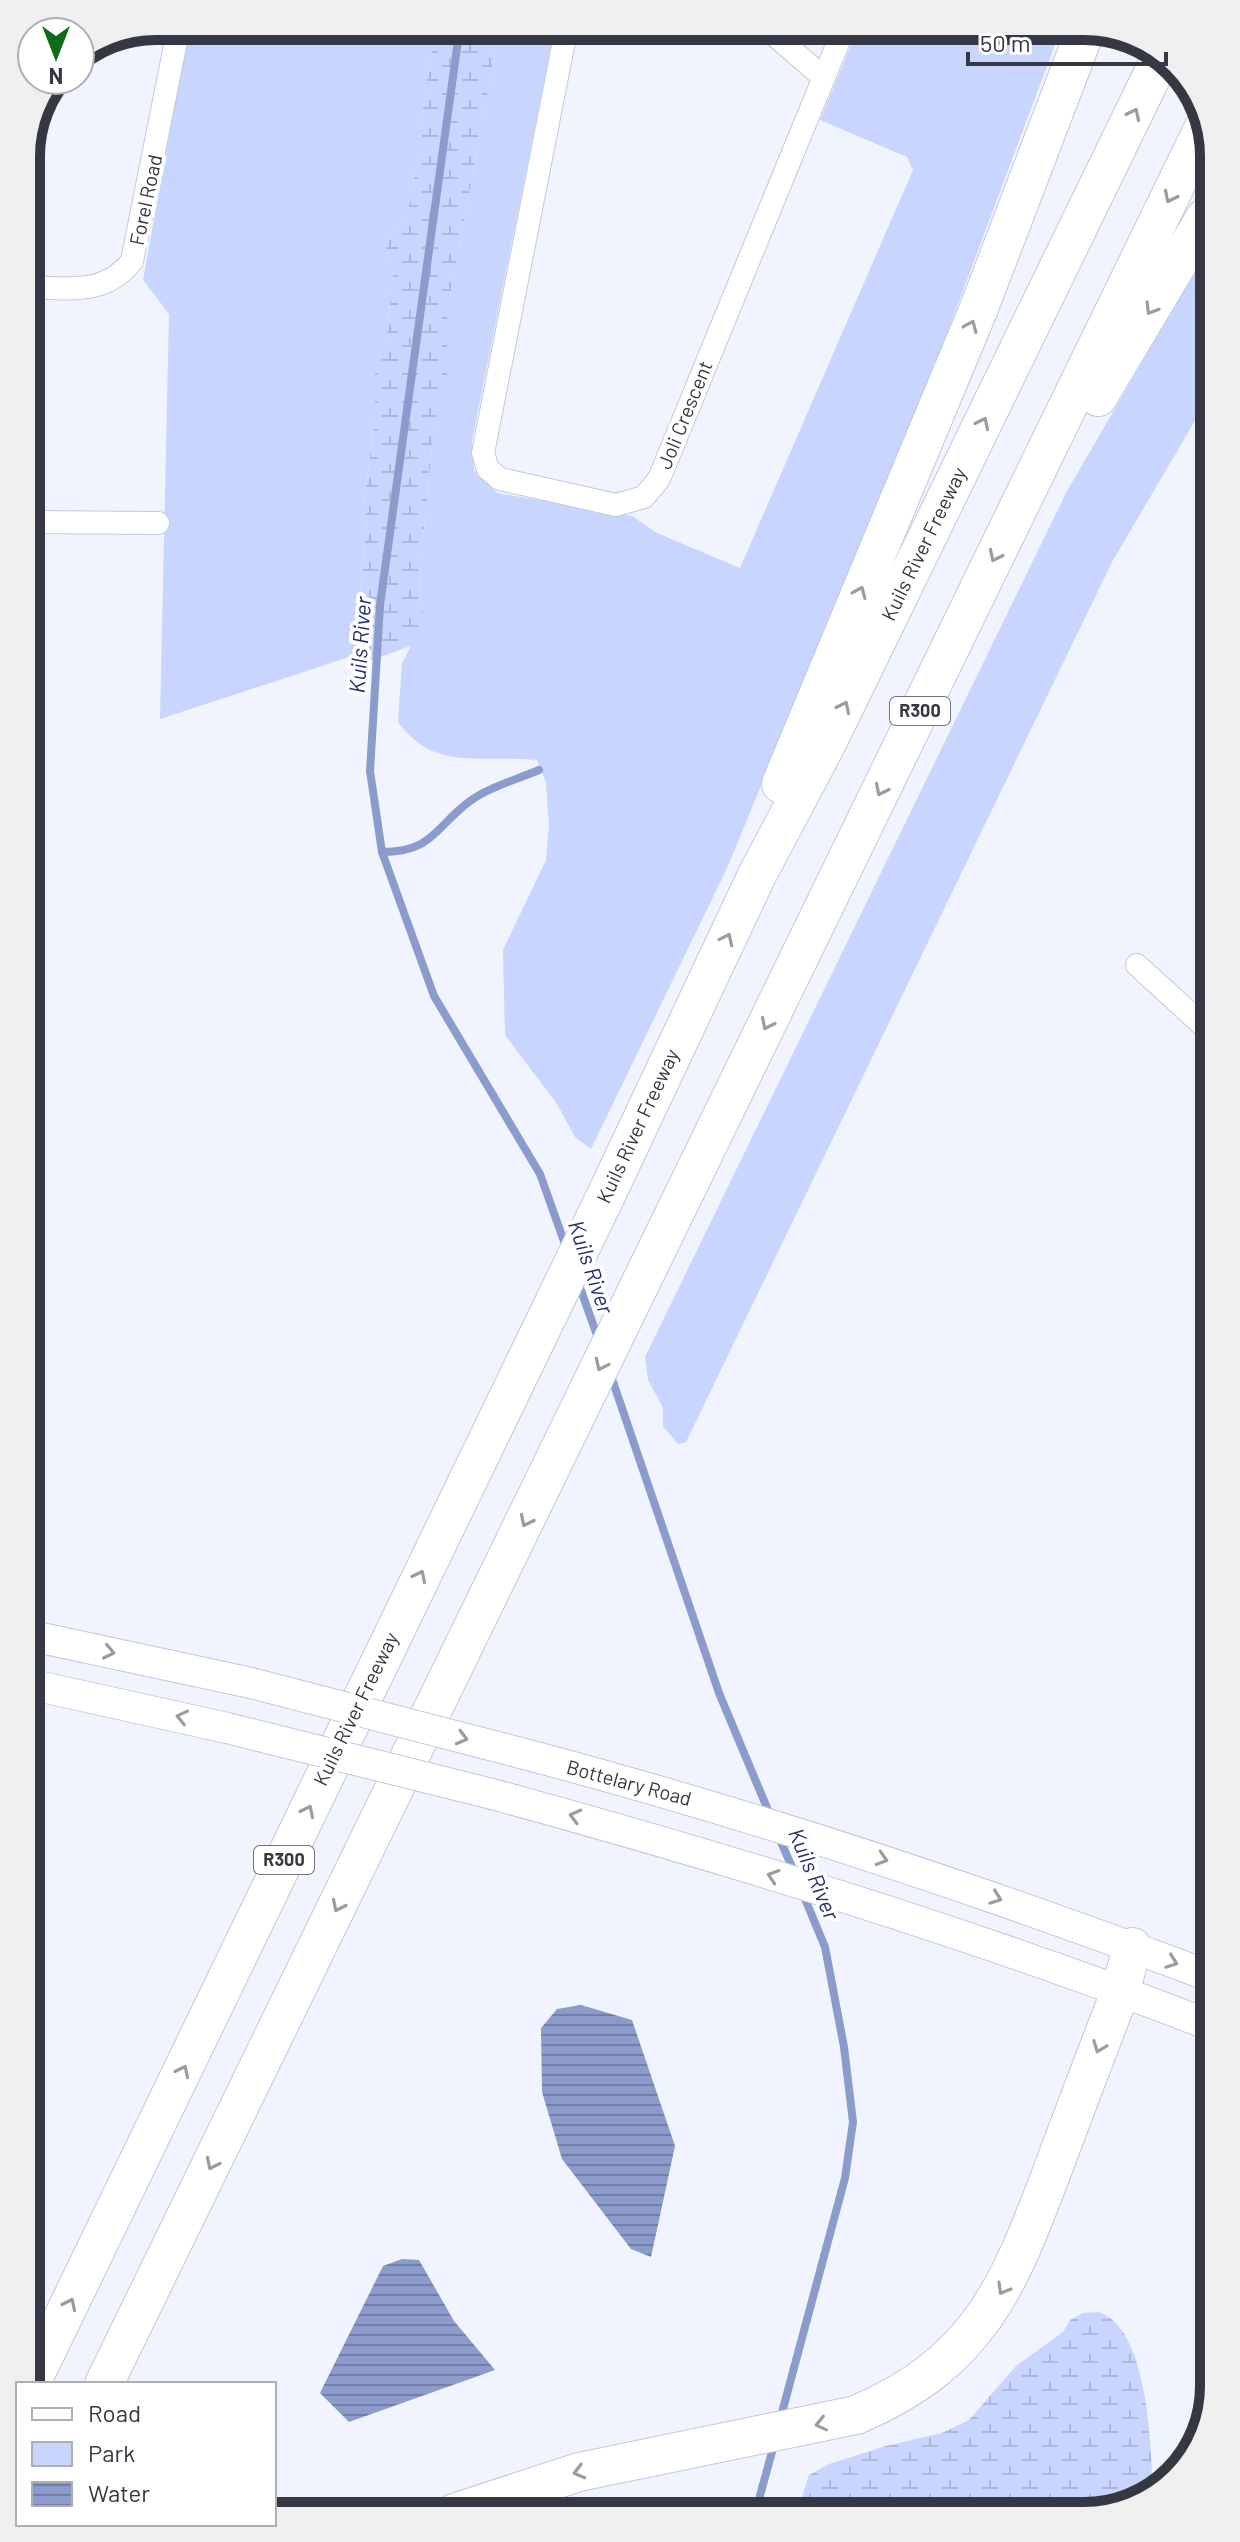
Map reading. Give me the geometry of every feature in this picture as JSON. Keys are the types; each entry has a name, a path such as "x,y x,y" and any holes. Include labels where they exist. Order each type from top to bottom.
{"highway":[{"path":"757,875 779,787 979,308 1082,40"},
{"name":"Kuils River Freeway","path":"40,2365 610,1187 757,875 827,743 1157,66"},
{"name":"R300","path":"105,2382 1198,138"},
{"path":"1023,499 1080,427 1200,226"},
{"path":"488,2502 579,2472 655,2454 821,2424 894,2398 953,2355 992,2308 1015,2267 1121,1990 1132,1947"}],"main road":[{"name":"Bottelary Road","path":"40,1638 251,1683 642,1785 923,1872 1200,1972"},
{"path":"40,1687 227,1728 650,1837 928,1925 1121,1990 1200,2021"}],"street":[{"name":"Forel Road","path":"40,287 104,286 122,274 132,261 176,40"},
{"name":"Joli Crescent","path":"564,40 483,453 488,469 500,479 607,503 633,502 653,489 659,479 839,40"},
{"path":"780,40 824,78"},
{"path":"40,522 158,523"},
{"path":"1137,965 1200,1023"}],"green space":[{"path":"186,40 434,40 412,194 406,217 392,230 386,248 393,274 386,342 375,366 375,417 364,501 367,519 356,642 361,653 160,719 169,314 143,280"},
{"path":"434,40 497,40 447,314 447,378 434,426 421,560 420,596 425,620 413,645 359,665 361,653 356,643 367,520 364,502 375,417 375,366 386,342 393,274 386,248 392,230 406,217 412,194"},
{"path":"497,40 552,40 472,441 474,470 497,493 632,516 657,533 740,568 913,170 907,157 820,120 853,40 1057,40 946,336 728,866 591,1149 575,1137 557,1104 505,1035 503,950 546,860 549,826 546,782 537,760 444,755 412,738 398,722 402,663 425,620 420,596 421,560 434,426 447,377 447,314"},
{"path":"1200,263 1200,412 1112,562 686,1442 678,1444 663,1426 663,1408 648,1380 645,1357 1067,491"},
{"path":"1098,2312 1115,2322 1137,2363 1148,2418 1153,2480 1107,2500 1084,2502 800,2502 809,2475 829,2464 942,2433 969,2420 1016,2366 1063,2332 1070,2320 1083,2313"}],"water":[{"path":"581,2005 632,2020 675,2146 651,2257 631,2249 562,2159 542,2092 541,2028 557,2009"},
{"path":"402,2259 419,2260 454,2321 495,2370 349,2422 320,2393 383,2266"}],"waterway":[{"name":"Kuils River","path":"458,40 380,605 370,771 382,852 434,996 540,1174 566,1247"},
{"path":"382,852 399,851 423,843 478,796 539,770"},
{"name":"Kuils River","path":"578,1282 599,1341"},
{"name":"Kuils River","path":"610,1373 719,1693 770,1815"},
{"name":"Kuils River","path":"778,1835 795,1874"},
{"name":"Kuils River","path":"780,2420 845,2178 853,2122 844,2047 825,1947 803,1894"},
{"name":"Kuils River","path":"758,2502 775,2441"}]}
